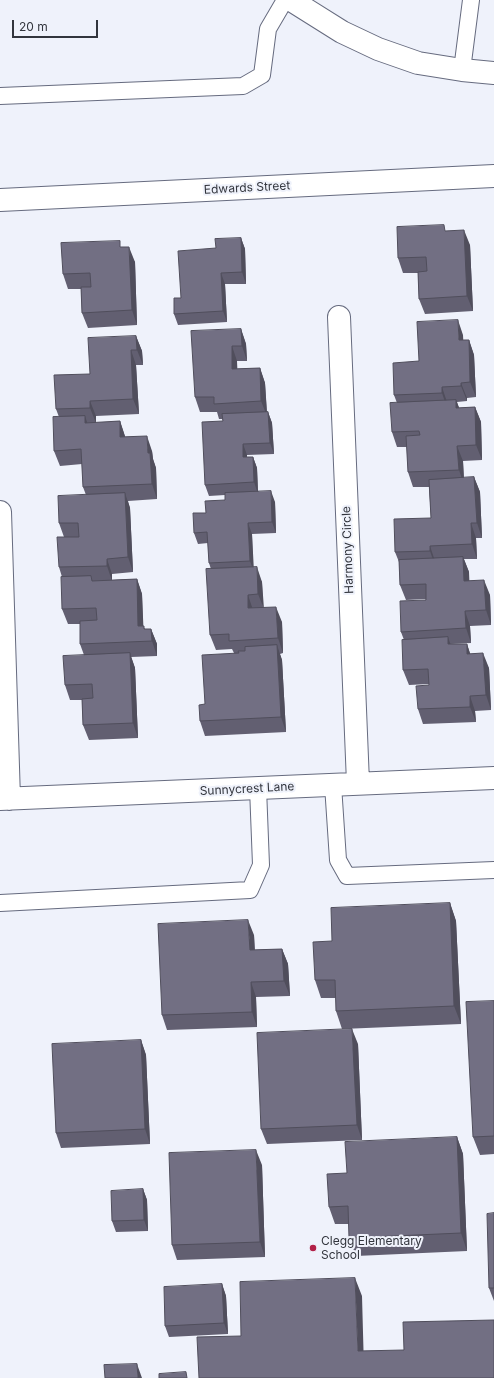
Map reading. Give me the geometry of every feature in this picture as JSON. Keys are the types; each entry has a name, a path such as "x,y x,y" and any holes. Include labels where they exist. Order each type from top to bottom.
{"street":[{"path":"291,0 342,32 378,49 418,63 462,70 494,73"},
{"name":"Edwards Street","path":"0,200 494,176"},
{"name":"Harmony Circle","path":"339,317 358,784"},
{"path":"0,512 5,799"},
{"name":"Sunnycrest Lane","path":"5,799 494,778"}],"lane":[{"path":"0,96 243,86 262,75 268,29 285,0"},
{"path":"462,70 471,0"},
{"path":"332,785 338,860 347,876 494,870"},
{"path":"0,903 250,890 261,865 258,788"}],"building":[{"path":"444,225 445,231 464,230 467,296 419,299 418,272 427,271 426,257 398,258 397,227"},
{"path":"241,238 242,272 221,273 223,311 174,314 174,298 181,298 178,251 216,248 215,239"},
{"path":"120,241 120,247 129,247 132,310 82,313 81,287 91,287 90,273 63,274 61,243"},
{"path":"458,320 459,340 469,340 470,382 461,383 461,386 442,387 442,393 394,395 393,363 419,361 417,322"},
{"path":"241,329 242,346 232,346 232,369 260,368 261,401 214,404 214,397 195,397 191,331"},
{"path":"136,336 137,350 131,350 133,399 90,401 90,408 56,409 54,375 90,374 88,338"},
{"path":"456,400 456,408 475,407 476,445 457,446 459,470 408,472 406,436 420,435 419,431 392,432 390,403"},
{"path":"268,412 270,443 243,444 243,457 253,457 254,482 205,485 202,422 223,421 222,414"},
{"path":"85,416 85,423 120,421 120,437 147,436 148,453 150,453 152,484 83,487 81,449 54,451 53,417"},
{"path":"474,477 477,523 471,523 472,544 430,546 430,551 395,552 394,519 431,518 429,480"},
{"path":"271,491 272,522 248,523 250,561 209,563 207,532 194,533 193,513 206,513 205,501 225,500 225,493"},
{"path":"125,493 128,557 107,559 107,566 59,567 57,537 79,537 78,523 59,523 58,496"},
{"path":"463,557 464,581 484,580 486,610 465,611 466,628 401,632 400,601 426,600 426,584 400,585 399,560"},
{"path":"257,567 258,594 248,595 248,608 276,607 278,638 229,641 229,634 210,635 206,569"},
{"path":"91,576 92,581 137,579 138,626 144,626 144,629 151,629 152,641 80,644 80,621 97,620 96,608 62,609 61,577"},
{"path":"448,637 448,644 467,644 467,654 483,653 486,695 470,696 470,707 418,709 416,686 429,685 428,669 403,670 402,640"},
{"path":"277,645 281,717 200,721 199,705 205,704 202,655 239,653 238,651 245,651 245,647"},
{"path":"130,653 133,723 83,725 82,699 93,698 92,684 65,685 63,656"},
{"path":"450,903 454,1006 336,1011 335,980 315,980 313,942 332,941 331,908"},
{"path":"248,920 250,950 282,949 284,981 251,982 252,1012 162,1015 158,924"},
{"path":"494,1001 494,1136 473,1137 466,1002"},
{"path":"352,1029 357,1125 261,1129 257,1033"},
{"path":"141,1040 145,1129 56,1133 52,1044"},
{"path":"457,1137 461,1233 349,1238 348,1206 329,1207 327,1174 347,1173 345,1142"},
{"path":"256,1150 260,1242 172,1245 169,1153"},
{"path":"143,1189 144,1220 112,1221 111,1191"},
{"path":"494,1213 494,1288 489,1288 487,1214"},
{"path":"355,1278 358,1351 404,1350 403,1322 494,1320 494,1378 199,1378 197,1337 241,1336 240,1282"},
{"path":"222,1284 224,1323 165,1326 164,1287"},
{"path":"137,1364 138,1378 105,1378 104,1365"},
{"path":"186,1372 187,1378 159,1378 159,1374"}],"place":[{"name":"Clegg Elementary School","path":"313,1248"}]}
